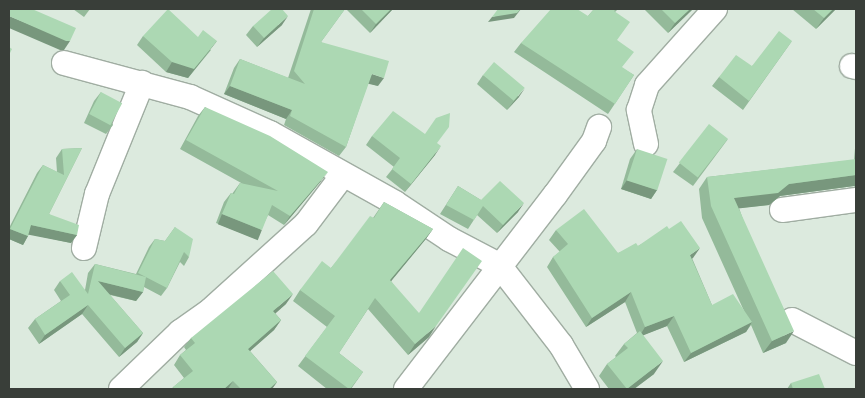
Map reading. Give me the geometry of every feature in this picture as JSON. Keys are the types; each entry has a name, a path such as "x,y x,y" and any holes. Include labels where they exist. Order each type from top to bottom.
{"street":[{"path":"646,144 639,110 647,85 715,9"},
{"path":"64,63 190,97 270,133 395,203 449,239 499,265 561,345 587,389"},
{"path":"84,248 97,194 142,83"},
{"path":"406,389 594,141 599,127"},
{"path":"121,389 159,351 212,310 306,224 344,175"},
{"path":"782,210 856,200"},
{"path":"792,320 856,353"}],"building":[{"path":"9,9 32,9 76,28 70,41 66,41 9,16"},
{"path":"168,9 198,37 203,30 217,41 194,69 172,62 143,36"},
{"path":"272,9 282,9 288,16 264,38 253,26"},
{"path":"314,9 345,9 321,42 389,61 384,78 372,74 346,147 290,116 292,110 230,86 240,59 305,84 294,71"},
{"path":"361,9 391,9 376,24"},
{"path":"498,9 521,9 517,13 492,17"},
{"path":"551,9 577,9 588,16 594,9 616,9 614,11 630,22 617,40 634,52 622,67 634,75 615,104 521,43"},
{"path":"661,9 690,9 675,23"},
{"path":"813,9 833,9 824,18"},
{"path":"779,31 792,41 749,101 719,77 736,55 752,66"},
{"path":"494,62 525,88 514,101 483,75"},
{"path":"101,92 122,103 110,125 89,114"},
{"path":"205,107 270,136 328,172 290,216 272,205 262,230 222,214 231,193 234,194 240,183 278,191 186,140"},
{"path":"393,111 425,134 436,118 450,113 449,127 437,143 441,146 411,184 392,169 400,158 372,136"},
{"path":"709,124 728,139 698,177 679,163"},
{"path":"82,148 49,214 79,225 77,235 31,225 28,236 10,229 43,165 64,175 62,149"},
{"path":"637,149 667,159 657,190 627,180"},
{"path":"856,159 856,175 789,184 778,193 734,198 794,331 772,341 711,206 707,177"},
{"path":"500,181 524,203 503,225 483,206 474,220 446,205 458,186 481,200"},
{"path":"384,202 433,229 390,280 419,313 463,248 482,261 436,326 415,344 375,298 339,353 363,372 349,389 305,356 335,316 300,290 322,261 331,268 370,216 374,218"},
{"path":"584,209 618,253 636,243 638,246 667,226 669,229 681,221 700,248 690,255 712,305 733,294 752,322 691,353 674,316 645,327 631,292 592,318 553,257 568,244 556,230"},
{"path":"175,227 193,239 189,257 184,252 167,288 138,273 155,239 165,241"},
{"path":"95,264 146,277 143,292 98,281 143,333 125,348 88,305 45,335 35,319 70,295 60,281 72,272 88,294"},
{"path":"273,271 293,294 273,311 281,320 248,349 277,382 269,389 241,389 233,381 224,389 174,389 173,387 193,371 180,355 195,343 191,338"},
{"path":"640,331 663,361 627,389 607,364 628,348 624,344"},
{"path":"819,374 825,389 793,389 791,383"}]}
